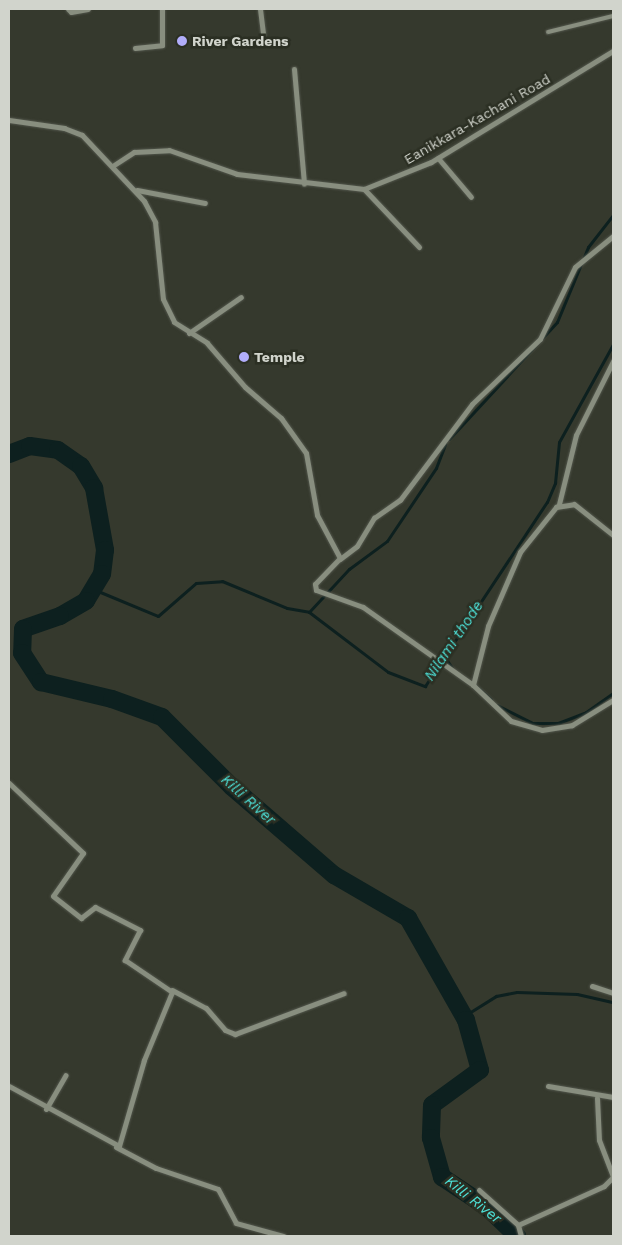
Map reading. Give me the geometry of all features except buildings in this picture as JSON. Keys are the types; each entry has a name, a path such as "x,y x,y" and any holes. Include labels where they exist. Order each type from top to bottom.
{"street":[{"path":"68,9 72,12 88,9"},
{"path":"135,48 162,45 162,9"},
{"path":"260,9 263,34"},
{"name":"Eanikkara-Kachani Road","path":"114,165 134,152 169,150 238,174 304,184 364,189 438,158 613,51"},
{"path":"294,69 304,184"},
{"path":"9,120 64,128 82,136 114,165 137,190 155,222 165,307 174,322 207,343 298,440 309,460 320,525 340,559"},
{"path":"438,158 471,197"},
{"path":"364,189 419,247"},
{"path":"137,190 205,203"},
{"path":"613,236 575,267 540,339 472,404 400,500 374,518 357,546 340,559 315,584 316,590 363,607 387,628 436,656 458,678 473,684 511,721 542,730 572,726 613,700"},
{"path":"189,332 241,297"},
{"path":"473,684 488,626 520,552 559,504 576,435 613,361"},
{"path":"559,504 574,504 613,535"},
{"path":"9,783 83,853 53,896 81,918 95,907 140,930 125,960 172,990 206,1008 225,1030 235,1034 344,993"},
{"path":"592,986 613,993"},
{"path":"116,1147 123,1142 144,1060 172,990"},
{"path":"46,1109 66,1075"},
{"path":"9,1086 46,1109 156,1168 218,1189 236,1223 283,1236"},
{"path":"548,1086 598,1098 613,1097"},
{"path":"518,1225 604,1186 613,1177 599,1140 598,1098"},
{"path":"479,1190 518,1225 521,1236"}],"lane":[{"path":"548,32 613,16"}],"waterway":[{"path":"449,439 557,322 588,247 613,215"},
{"name":"Nilami thode","path":"93,589 158,616 196,583 222,581 287,608 309,612 388,672 425,686 547,502 555,483 559,442 613,344"},
{"path":"309,612 349,569 387,541 436,468 445,444"},
{"name":"Killi River","path":"9,454 30,446 58,450 81,466 94,488 105,550 102,574 86,601 60,616 23,629 22,653 41,682 112,699 162,717 232,787 334,875 408,918 466,1020 480,1070 432,1105 431,1138 442,1177 487,1207 517,1236"},
{"path":"444,656 452,668"},
{"path":"473,683 491,699"},
{"path":"497,705 532,723 558,723 586,712 613,693"},
{"path":"464,1016 496,996 517,992 577,994 613,1002"}],"place":[{"name":"River Gardens","path":"182,41"},
{"name":"Temple","path":"244,357"}]}
